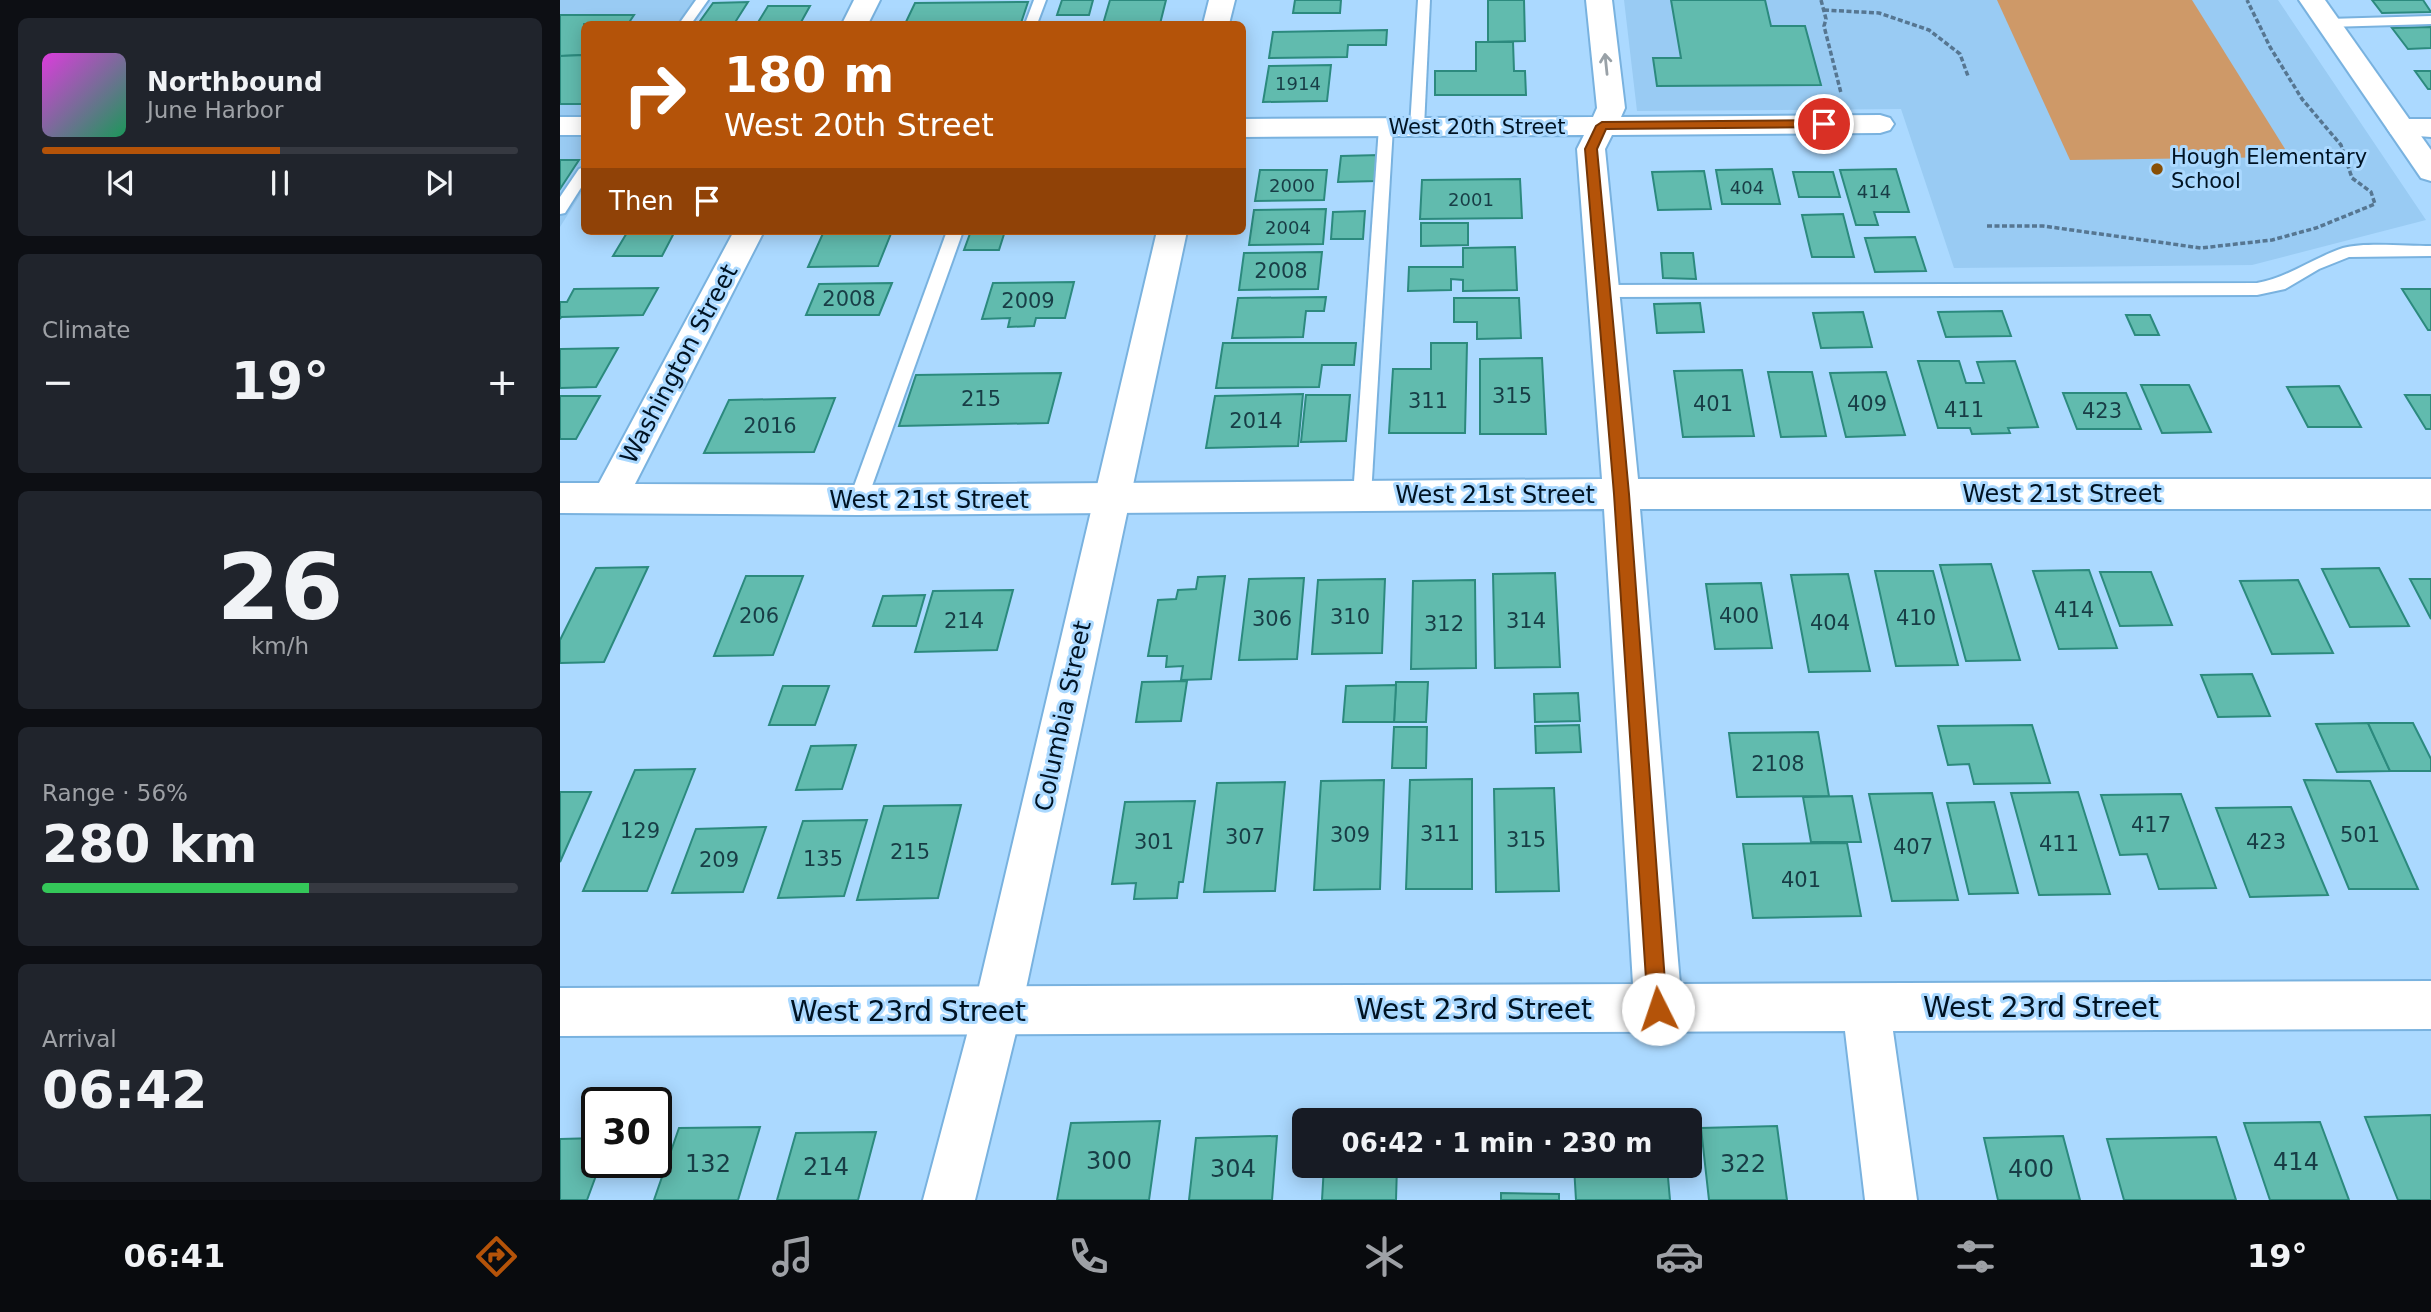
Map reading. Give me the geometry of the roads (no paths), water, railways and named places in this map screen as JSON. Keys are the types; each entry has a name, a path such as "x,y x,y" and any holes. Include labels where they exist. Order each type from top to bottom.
{"street":[{"path":"856,21 867,0"},
{"path":"1217,21 1222,0"},
{"path":"1599,0 1611,108 1591,149 1621,494 1658,1009"},
{"path":"2312,0 2431,171"},
{"name":"West 20th Street","path":"1246,128 1880,124"},
{"path":"560,126 581,126"},
{"path":"2401,128 2431,128"},
{"name":"Washington Street","path":"610,498 747,235"},
{"name":"Columbia Street","path":"949,1200 997,1012 1171,235"},
{"name":"West 21st Street","path":"560,498 858,500 1621,494 2431,494"},
{"name":"West 23rd Street","path":"560,1012 2431,1005"},
{"path":"1866,1007 1891,1200"}],"lane":[{"path":"687,21 702,0"},
{"path":"1032,21 1040,0"},
{"path":"1417,127 1424,0"},
{"path":"2328,23 2431,20"},
{"path":"1362,496 1386,127"},
{"path":"560,209 581,177"},
{"path":"858,500 954,235"},
{"path":"1602,291 2257,289 2279,285 2314,265 2348,252 2431,251"}],"place":[{"name":"Hough Elementary School","path":"2157,169"}]}
